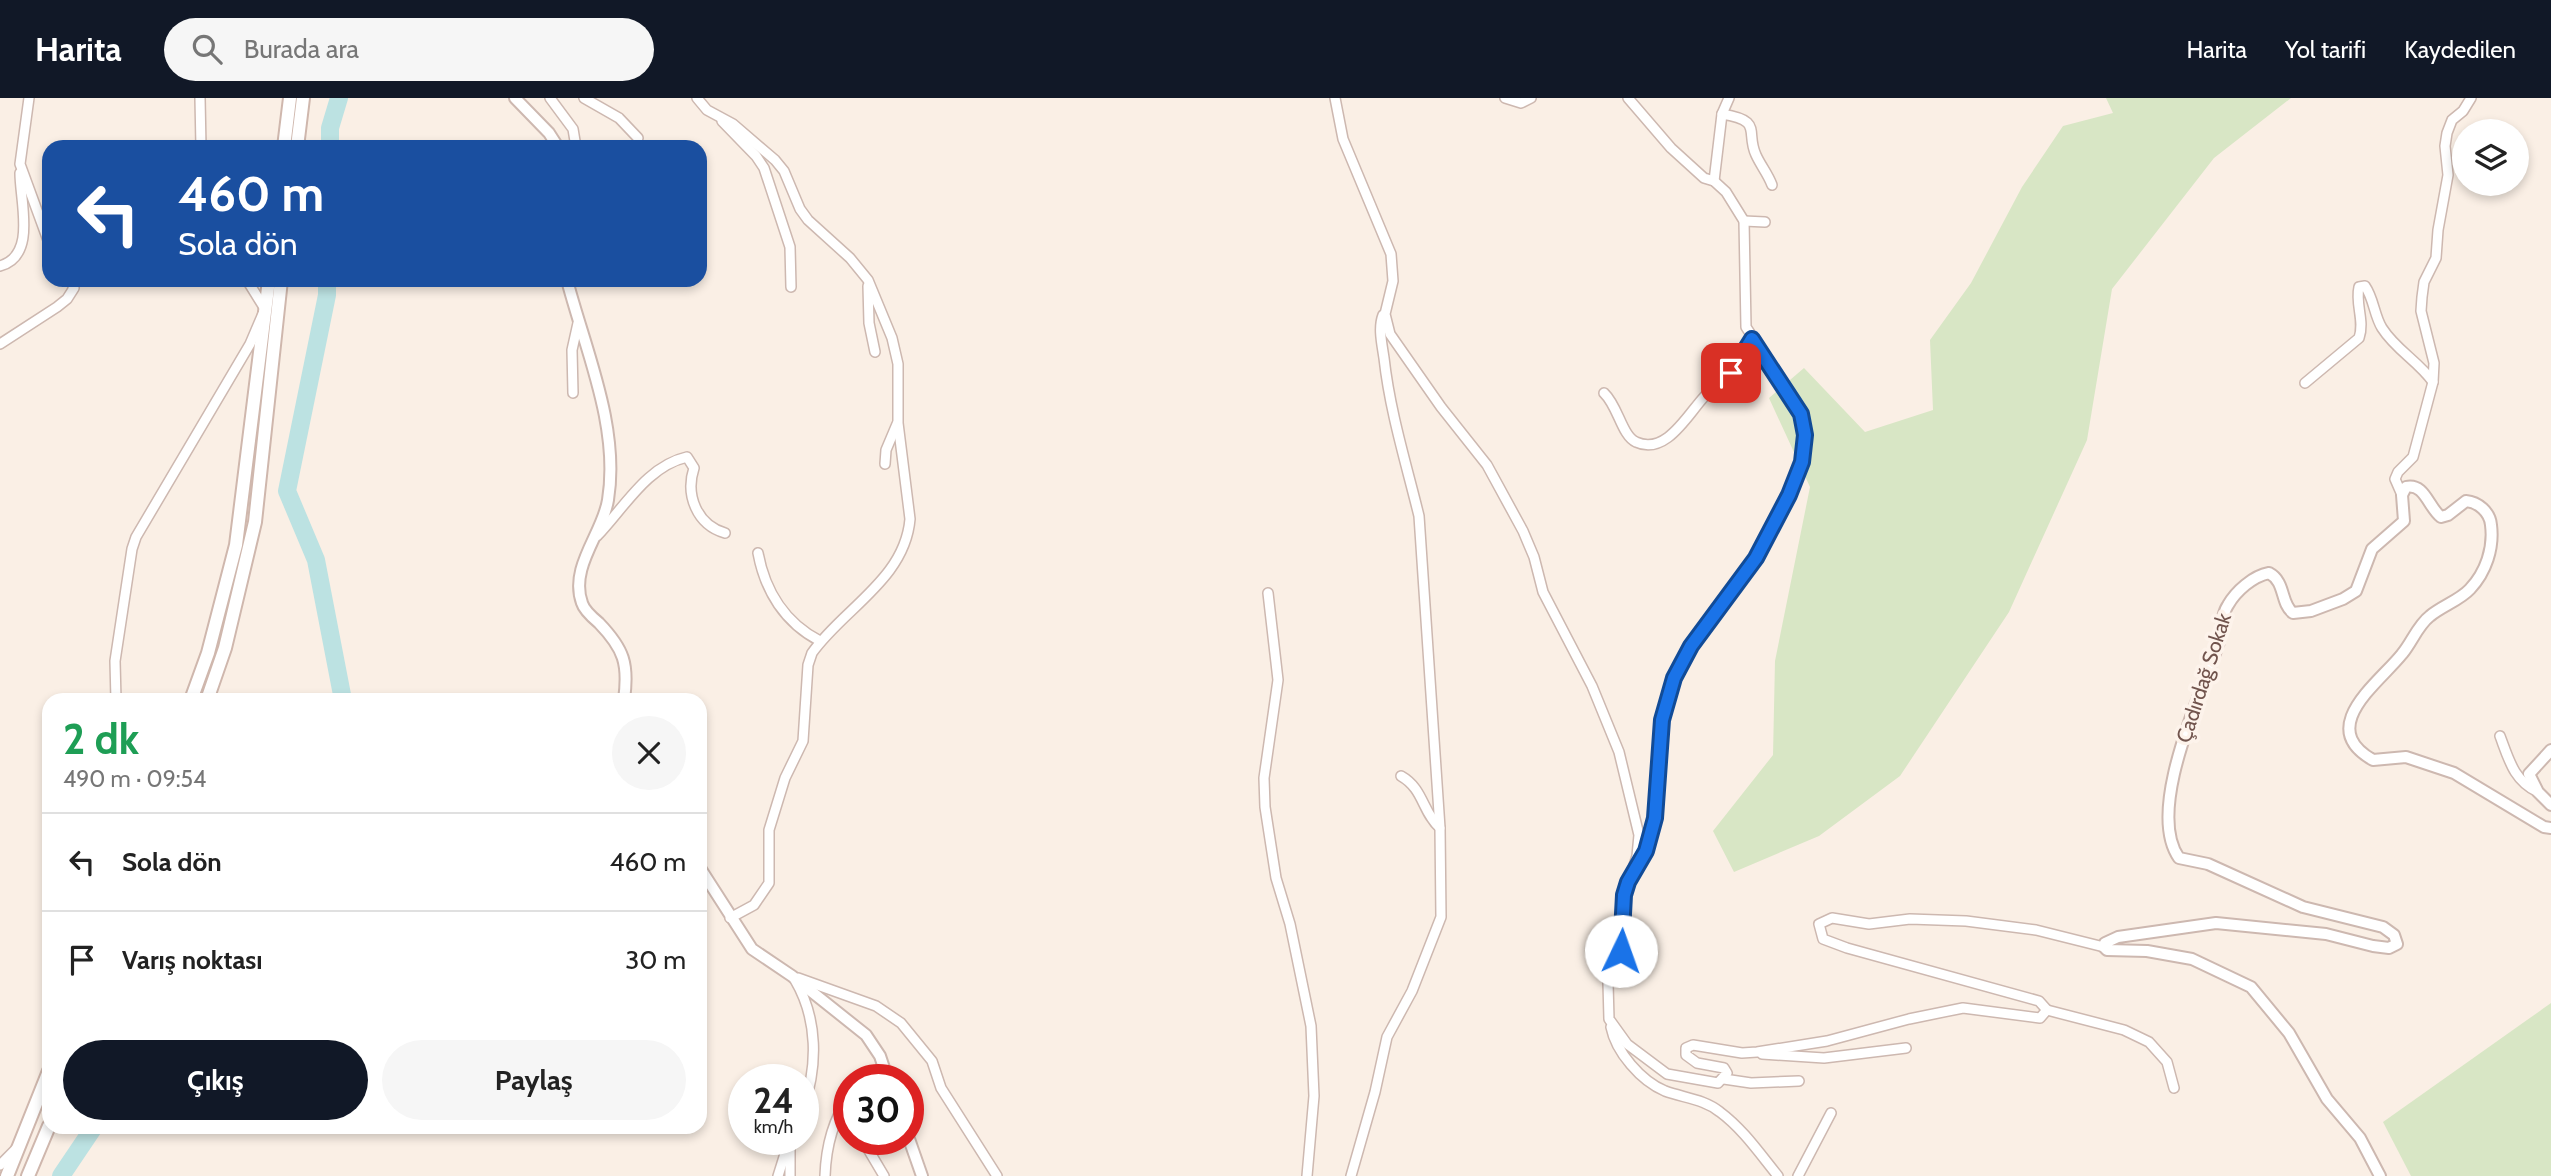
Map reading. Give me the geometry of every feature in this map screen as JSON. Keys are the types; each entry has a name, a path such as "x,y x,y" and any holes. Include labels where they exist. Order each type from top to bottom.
{"main road":[{"path":"285,140 290,98"},
{"path":"298,140 303,98"},
{"path":"194,693 208,653 236,545 268,287"},
{"path":"209,693 225,648 255,522 280,287"},
{"path":"7,1176 42,1088"},
{"path":"28,1176 46,1134"}],"street":[{"path":"0,265 19,255 23,242 20,164 29,98"},
{"path":"200,98 201,140"},
{"path":"515,98 554,140"},
{"path":"550,98 573,129 575,140"},
{"path":"584,98 619,118 638,138"},
{"path":"696,98 707,110 733,124 775,160 808,220 850,258 868,280 892,338 898,364 898,423 910,519 909,534 891,571 820,641 808,666 803,741 790,765 769,830 769,883 754,905 730,918"},
{"path":"1335,98 1345,145 1391,254 1392,281 1381,319 1381,336 1388,395 1420,524 1440,828 1441,917 1412,991 1387,1037 1375,1092 1351,1176"},
{"path":"1505,98 1521,103 1531,98"},
{"path":"1628,98 1671,148 1704,178 1714,181 1734,203 1744,221 1747,229 1744,314 1746,327 1801,414 1805,435 1802,462 1789,495 1756,558 1691,646 1674,678 1662,720 1657,804 1652,832 1643,858 1628,882"},
{"path":"1714,181 1723,114 1729,98"},
{"path":"2402,495 2395,479 2398,472 2413,457 2433,382 2434,363 2421,311 2424,282 2436,258 2448,175 2445,146 2447,133 2452,120 2463,111 2471,98"},
{"path":"1723,114 1742,119 1751,128 1756,155 1772,185"},
{"path":"718,117 764,168 790,247 791,287"},
{"path":"20,164 42,224"},
{"path":"1744,221 1765,222"},
{"path":"868,280 869,323 875,352"},
{"path":"2305,383 2359,338 2361,311 2357,292 2359,287 2365,286 2383,329 2400,351 2423,368 2433,382"},
{"path":"0,344 67,299 74,287"},
{"path":"116,693 118,633 136,537 250,344 265,309 251,287"},
{"path":"569,287 600,390 608,444 608,501 591,542 580,580 582,603 620,648 626,664 624,693"},
{"path":"1386,307 1390,334 1441,407 1487,465 1523,531 1534,557 1543,592 1598,699 1619,752 1639,835 1637,856 1623,902 1623,944 1608,983 1612,1034 1626,1059 1654,1086 1707,1103 1719,1111 1740,1130 1778,1176"},
{"path":"573,393 572,350 578,323"},
{"path":"1604,393 1614,404 1628,436 1640,444 1654,443 1672,434 1700,401 1736,368 1752,339"},
{"path":"885,464 886,450 898,423"},
{"path":"591,542 650,475 673,460 687,457 694,468 690,481 695,506 711,529 725,533"},
{"path":"2402,495 2406,488 2413,486 2419,489 2431,508 2441,517 2466,501 2482,507 2491,521 2490,556 2469,591 2428,617 2404,652 2354,706 2351,715 2353,741 2373,760 2406,757 2454,773 2544,827 2551,828"},
{"name":"Çadırdağ Sokak","path":"2104,947 2105,943 2118,937 2142,936 2216,923 2326,934 2389,948 2397,944 2394,935 2383,927 2303,907 2208,864 2179,858 2170,846 2168,833 2169,806 2181,743 2219,641 2226,607 2242,588 2260,575 2269,573 2279,581 2288,609 2293,613 2311,611 2356,591 2372,549 2404,521 2402,495"},
{"path":"758,553 770,593 807,635 820,641"},
{"path":"1268,593 1278,680 1264,778 1265,807 1276,878 1290,924 1311,1026 1314,1096 1307,1176"},
{"path":"2500,736 2516,776 2526,786 2539,792"},
{"path":"2551,750 2529,774 2539,792 2551,805"},
{"path":"1401,776 1413,783 1421,794 1429,819 1440,828"},
{"path":"707,880 752,949 792,975 866,1035 883,1064"},
{"path":"2174,1088 2167,1062 2149,1042 2124,1030 2047,1010 2039,1002 1847,948 1822,939 1819,924 1832,918 1869,924 1910,919 1966,921 2036,930 2107,950 2147,951 2192,959 2251,987 2289,1032 2327,1099 2360,1138 2380,1176"},
{"path":"792,975 805,998 814,1052 812,1064"},
{"path":"792,975 876,1006 901,1023 932,1061 941,1088 997,1176"},
{"path":"1724,1079 1727,1073 1724,1068 1691,1060 1686,1055 1686,1048 1693,1045 1732,1052 1757,1052 1827,1041 1882,1028 1909,1018 1963,1008 2040,1018 2047,1010"},
{"path":"1609,1019 1627,1044 1667,1074 1711,1084 1724,1079 1751,1083 1799,1081"},
{"path":"1757,1052 1817,1059 1852,1057 1906,1048"},
{"path":"1798,1176 1831,1113"},
{"path":"825,1176 828,1144 833,1128"},
{"path":"0,1166 19,1146"},
{"path":"778,1176 785,1155"},
{"path":"790,1155 790,1176"},
{"path":"872,1155 884,1176"},
{"path":"915,1155 922,1176"}],"green space":[{"path":"2106,98 2291,98 2214,158 2112,289 2087,440 2009,612 1900,776 1819,836 1734,872 1713,831 1773,755 1775,661 1810,487 1769,398 1804,368 1865,432 1933,410 1930,340 1971,283 2022,187 2063,126 2113,113"},
{"path":"2551,1003 2551,1176 2411,1176 2383,1122"}],"waterway":[{"path":"330,140 330,128 339,98"},
{"path":"327,287 287,491 316,560 342,693"},
{"path":"61,1176 89,1134"}],"route":[{"path":"1621,951 1624,938 1624,895 1628,882 1646,851 1655,818 1662,720 1669,691 1691,646 1756,558 1789,495 1803,455 1805,435 1798,407 1752,339 1741,361 1731,373"}]}
